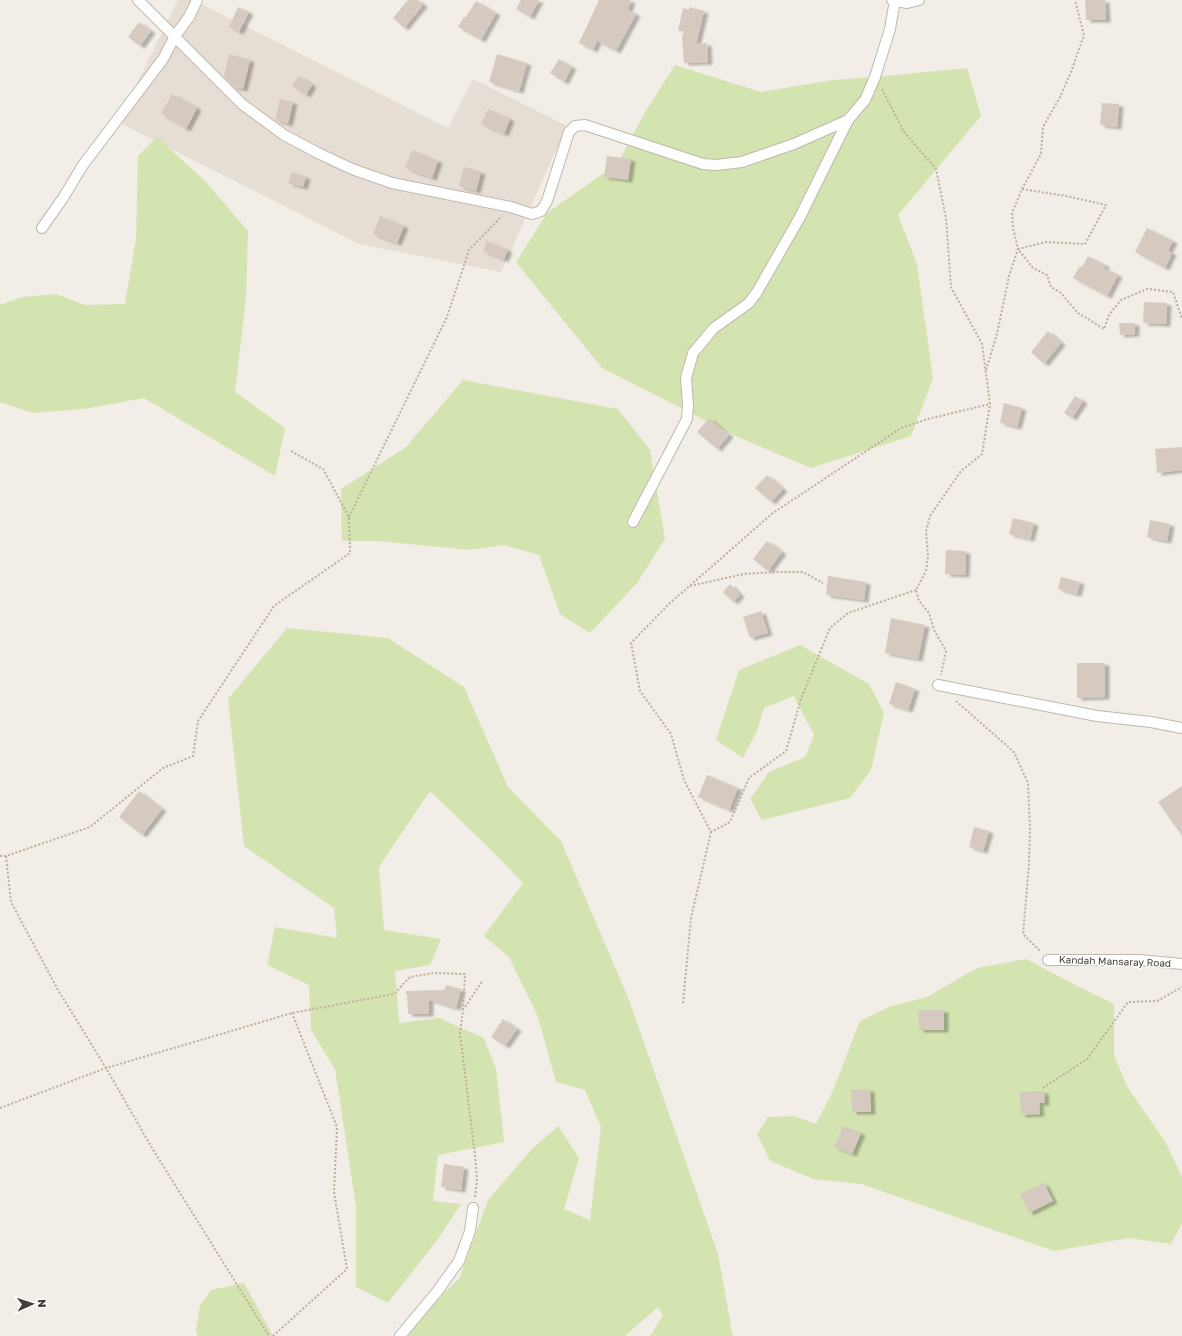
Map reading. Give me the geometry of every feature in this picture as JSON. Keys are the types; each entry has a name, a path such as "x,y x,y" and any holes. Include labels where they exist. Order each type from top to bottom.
{"street":[{"path":"138,0 242,104 284,135 352,169 392,183 511,207 532,214 541,211 547,201 569,132 575,126 585,125 703,164 716,165 742,162 794,144 848,120"},
{"path":"42,228 63,198 83,165 163,59 175,36 189,17 197,0"},
{"path":"633,522 686,419 688,405 686,378 693,353 714,328 749,303 757,292 800,217 848,120 865,100 875,77 890,29 894,0 907,3 919,0"},
{"path":"938,685 1097,716 1151,722 1182,728"},
{"name":"Kandah Mansaray Road","path":"1048,960 1139,960 1182,964"},
{"path":"400,1336 436,1293 459,1261 470,1232 473,1208"}],"path":[{"path":"1075,0 1084,35 1071,72 1060,97 1043,127 1041,154 1022,189 1012,213 1013,228 1018,249 1033,268 1047,275 1051,287 1061,293 1078,313 1104,329 1110,315 1121,300 1147,289 1173,292 1182,319"},
{"path":"875,77 904,132 936,169 946,218 951,288 982,344 990,404 982,454 961,472 930,516 926,532 928,556 926,571 916,590 919,601 928,614 934,630 946,651 938,685"},
{"path":"1018,249 1046,242 1085,244 1106,205 1066,196 1022,189"},
{"path":"349,517 447,317 469,250 511,207"},
{"path":"985,372 997,334 1009,276 1018,249"},
{"path":"683,1004 691,918 711,832 684,780 671,734 640,691 631,643 670,603 773,513 901,428 928,419 990,404"},
{"path":"0,856 6,856 90,827 162,768 192,756 198,721 274,606 350,553 349,517 323,469 291,451"},
{"path":"689,586 744,574 776,572 803,572 823,583"},
{"path":"711,832 730,822 749,778 786,751 801,699 830,628 848,613 916,590"},
{"path":"956,701 1014,752 1028,782 1030,828 1024,934 1048,960"},
{"path":"6,856 11,902 58,990 106,1068 152,1148 269,1336"},
{"path":"0,1108 106,1068 292,1013 394,994 410,977 434,973 465,974 460,1033 477,1178 473,1208"},
{"path":"463,1010 482,980"},
{"path":"1043,1088 1087,1059 1128,1002 1157,1001 1182,987"},
{"path":"274,1336 347,1269 334,1192 337,1127 292,1013"}],"shaded area":[{"path":"178,0 193,0 448,128 473,79 567,126 501,272 359,244 118,122"}],"green space":[{"path":"675,65 761,92 833,80 967,68 981,116 898,215 917,264 933,379 911,436 811,468 740,438 602,368 516,262 547,213 618,163 644,114"},
{"path":"157,137 204,180 248,231 246,298 235,392 285,428 275,476 144,398 84,409 33,413 0,402 0,305 22,297 56,294 85,305 125,304 136,239 138,156"},
{"path":"463,380 618,409 650,450 665,539 637,583 590,633 560,614 539,555 504,545 469,550 379,541 342,541 341,489 406,447"},
{"path":"287,628 388,638 464,687 508,787 561,841 629,1000 718,1254 733,1336 650,1336 663,1315 658,1307 625,1336 400,1336 399,1333 459,1279 488,1200 531,1150 558,1126 579,1158 564,1209 590,1220 601,1127 585,1090 556,1082 538,1017 509,957 484,936 523,883 430,791 379,867 384,930 441,939 430,965 395,971 399,1023 439,1018 484,1038 496,1069 504,1142 438,1155 433,1201 461,1204 438,1239 388,1303 356,1287 356,1206 335,1069 311,1030 309,985 267,965 275,927 337,938 334,908 244,846 228,699"},
{"path":"800,645 869,684 884,713 871,770 850,798 762,820 750,799 769,772 805,757 814,735 794,696 764,708 757,731 743,758 716,740 739,670"},
{"path":"1026,959 1114,1004 1114,1055 1128,1088 1166,1143 1182,1177 1182,1223 1171,1244 1129,1238 1054,1251 861,1184 814,1179 770,1161 757,1134 768,1117 794,1116 816,1124 832,1093 860,1021 892,1006 927,997 977,968"},
{"path":"244,1283 273,1336 198,1336 196,1331 200,1305 211,1290"}],"building":[{"path":"408,0 418,0 423,5 404,28 393,18"},
{"path":"521,0 539,0 530,17 516,9"},
{"path":"599,0 631,0 628,10 636,14 616,51 597,41 593,50 579,43"},
{"path":"1085,0 1105,0 1106,20 1086,20"},
{"path":"476,1 496,13 481,40 458,27"},
{"path":"238,7 249,12 239,32 229,27"},
{"path":"689,7 704,11 696,44 707,43 708,62 684,63 682,37 684,32 678,30 683,8 689,10"},
{"path":"139,22 151,31 140,46 128,37"},
{"path":"229,54 250,60 243,89 234,87 224,76"},
{"path":"497,54 527,63 519,91 489,82"},
{"path":"559,59 572,67 564,82 550,73"},
{"path":"299,76 312,85 306,95 292,86"},
{"path":"172,94 197,108 186,129 161,114"},
{"path":"280,99 293,102 288,124 275,120"},
{"path":"1102,103 1119,104 1117,127 1100,125"},
{"path":"488,109 510,119 504,134 481,124"},
{"path":"412,150 438,161 432,178 405,168"},
{"path":"607,156 631,159 628,180 604,177"},
{"path":"464,167 481,172 476,191 459,186"},
{"path":"292,172 306,177 303,187 288,183"},
{"path":"380,216 404,226 397,243 373,234"},
{"path":"1147,228 1173,241 1168,251 1172,253 1165,268 1135,252"},
{"path":"487,241 508,250 504,260 483,251"},
{"path":"1088,256 1105,265 1104,268 1118,275 1107,296 1073,278 1080,266 1082,267"},
{"path":"1144,302 1167,303 1166,324 1143,323"},
{"path":"1119,323 1135,323 1135,334 1120,335"},
{"path":"1048,331 1061,343 1044,364 1031,352"},
{"path":"1075,396 1083,401 1072,418 1064,413"},
{"path":"1004,403 1022,408 1017,427 1000,423"},
{"path":"709,418 729,435 717,449 697,432"},
{"path":"1182,447 1182,470 1157,473 1155,449"},
{"path":"767,475 783,489 771,502 755,488"},
{"path":"1013,518 1034,523 1030,539 1009,534"},
{"path":"1150,520 1170,524 1167,541 1147,537"},
{"path":"767,541 782,552 768,571 753,559"},
{"path":"946,550 966,551 965,575 945,574"},
{"path":"828,576 866,582 864,600 826,595"},
{"path":"1061,577 1080,582 1077,594 1058,589"},
{"path":"730,584 740,595 733,602 723,592"},
{"path":"761,611 768,633 750,638 743,617"},
{"path":"891,618 925,625 918,659 885,653"},
{"path":"1077,663 1105,663 1105,697 1077,698"},
{"path":"896,682 915,689 908,710 889,704"},
{"path":"707,775 738,788 729,810 698,797"},
{"path":"1182,786 1182,836 1158,802"},
{"path":"139,791 162,809 142,835 119,817"},
{"path":"974,827 989,831 983,851 969,847"},
{"path":"446,985 461,989 456,1008 429,1000 429,1014 408,1014 406,991 444,990"},
{"path":"918,1010 944,1010 944,1030 919,1030"},
{"path":"503,1019 517,1029 505,1046 491,1037"},
{"path":"870,1089 871,1112 852,1112 851,1090"},
{"path":"1044,1091 1045,1103 1039,1103 1040,1114 1021,1115 1020,1092"},
{"path":"843,1126 861,1133 852,1154 834,1147"},
{"path":"444,1164 464,1167 461,1190 441,1187"},
{"path":"1044,1183 1053,1201 1029,1213 1020,1194"}]}
